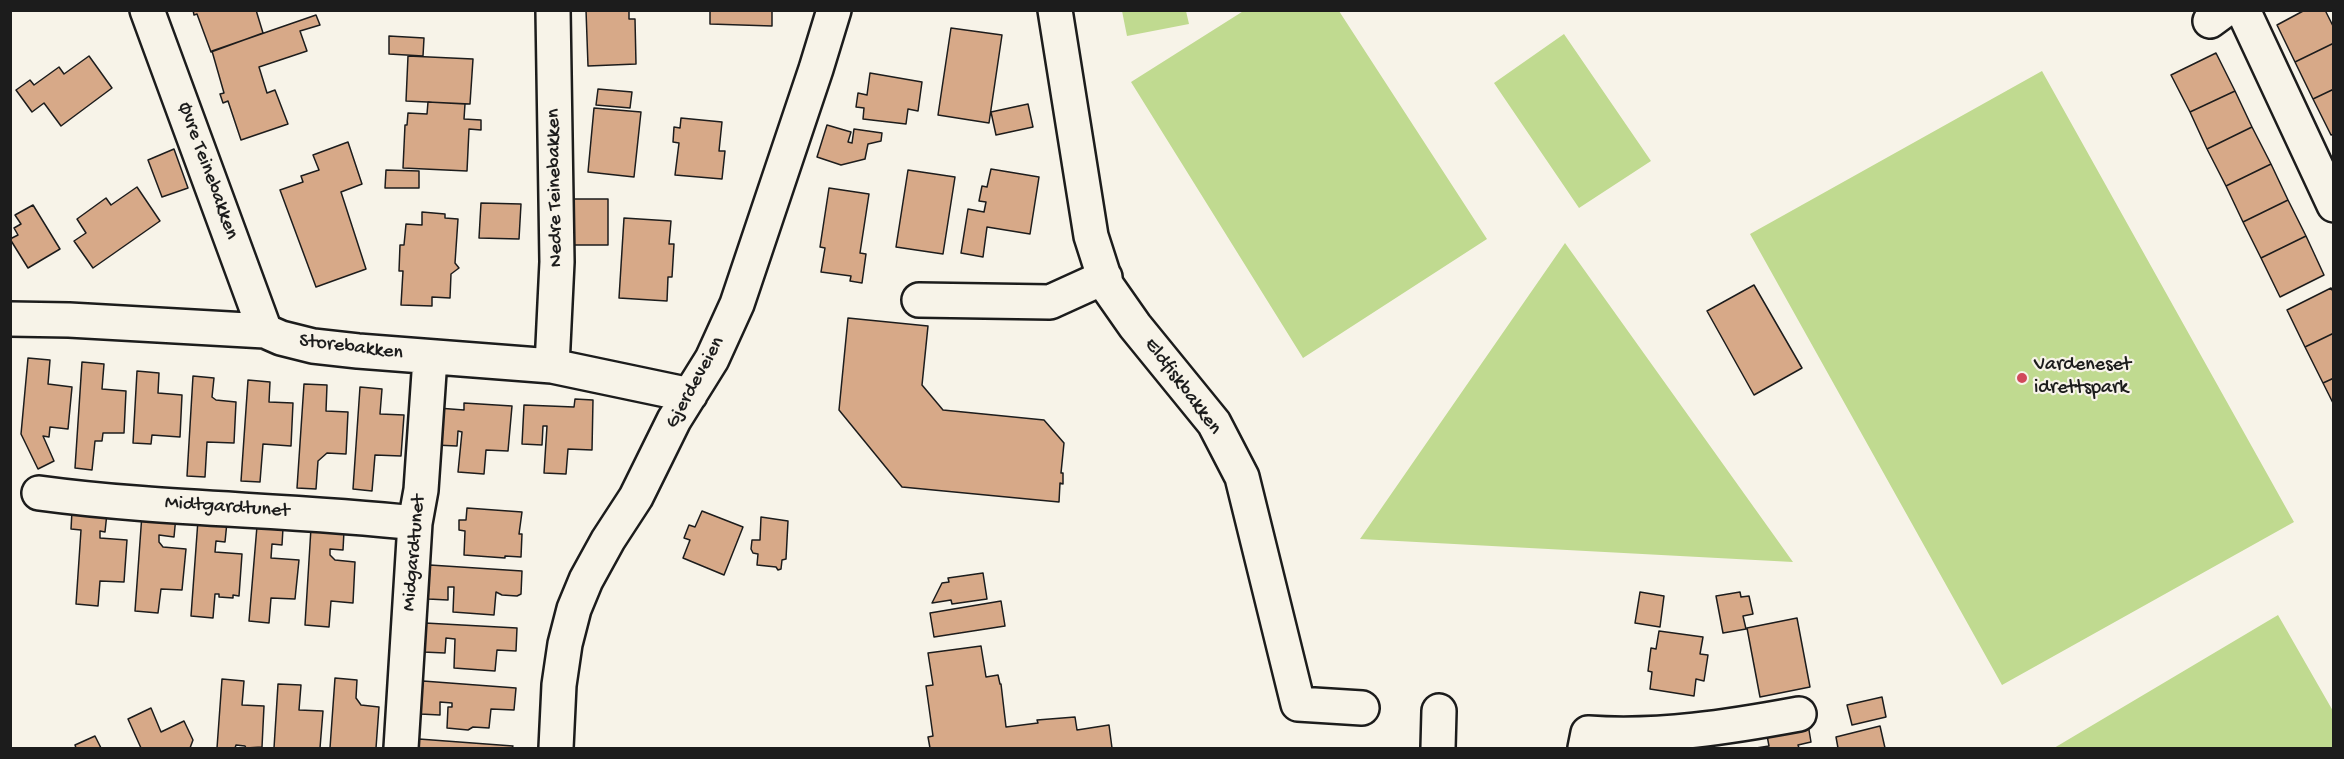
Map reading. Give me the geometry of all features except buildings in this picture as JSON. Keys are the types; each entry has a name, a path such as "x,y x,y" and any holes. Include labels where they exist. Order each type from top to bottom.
{"street":[{"name":"Øvre Teinebakken","path":"147,10 265,332"},
{"name":"Nedre Teinebakken","path":"552,366 557,262 553,10"},
{"name":"Gjerdeveien","path":"556,748 559,685 565,644 574,609 603,550 636,497 674,420 712,358 737,304 834,10"},
{"name":"Eldfiskbakken","path":"1055,10 1091,236 1107,286 1135,326 1214,423 1242,477 1298,704 1362,708"},
{"path":"2243,10 2334,205"},
{"path":"919,300 1050,302 1105,277"},
{"name":"Storebakken","path":"10,319 265,332 313,346 430,358 552,366 690,395"},
{"name":"Midgardtunet","path":"401,748 414,523 421,490 430,358"},
{"name":"Midtgardtunet","path":"39,493 97,500 325,514 414,523"},
{"path":"1438,748 1439,711"},
{"path":"1586,748 1588,734 1629,736 1730,727 1799,714"}],"green space":[{"path":"1245,10 1339,11 1487,239 1303,358 1131,82"},
{"path":"1122,11 1186,11 1189,24 1127,36"},
{"path":"1564,34 1651,161 1579,208 1494,83"},
{"name":"Vardeneset idrettspark","path":"2042,71 2294,522 2002,685 1750,234"},
{"path":"1565,243 1793,562 1360,539"},
{"path":"2278,615 2333,711 2333,748 2054,748"}],"place":[{"name":"Vardeneset idrettspark","path":"2022,378"}]}
